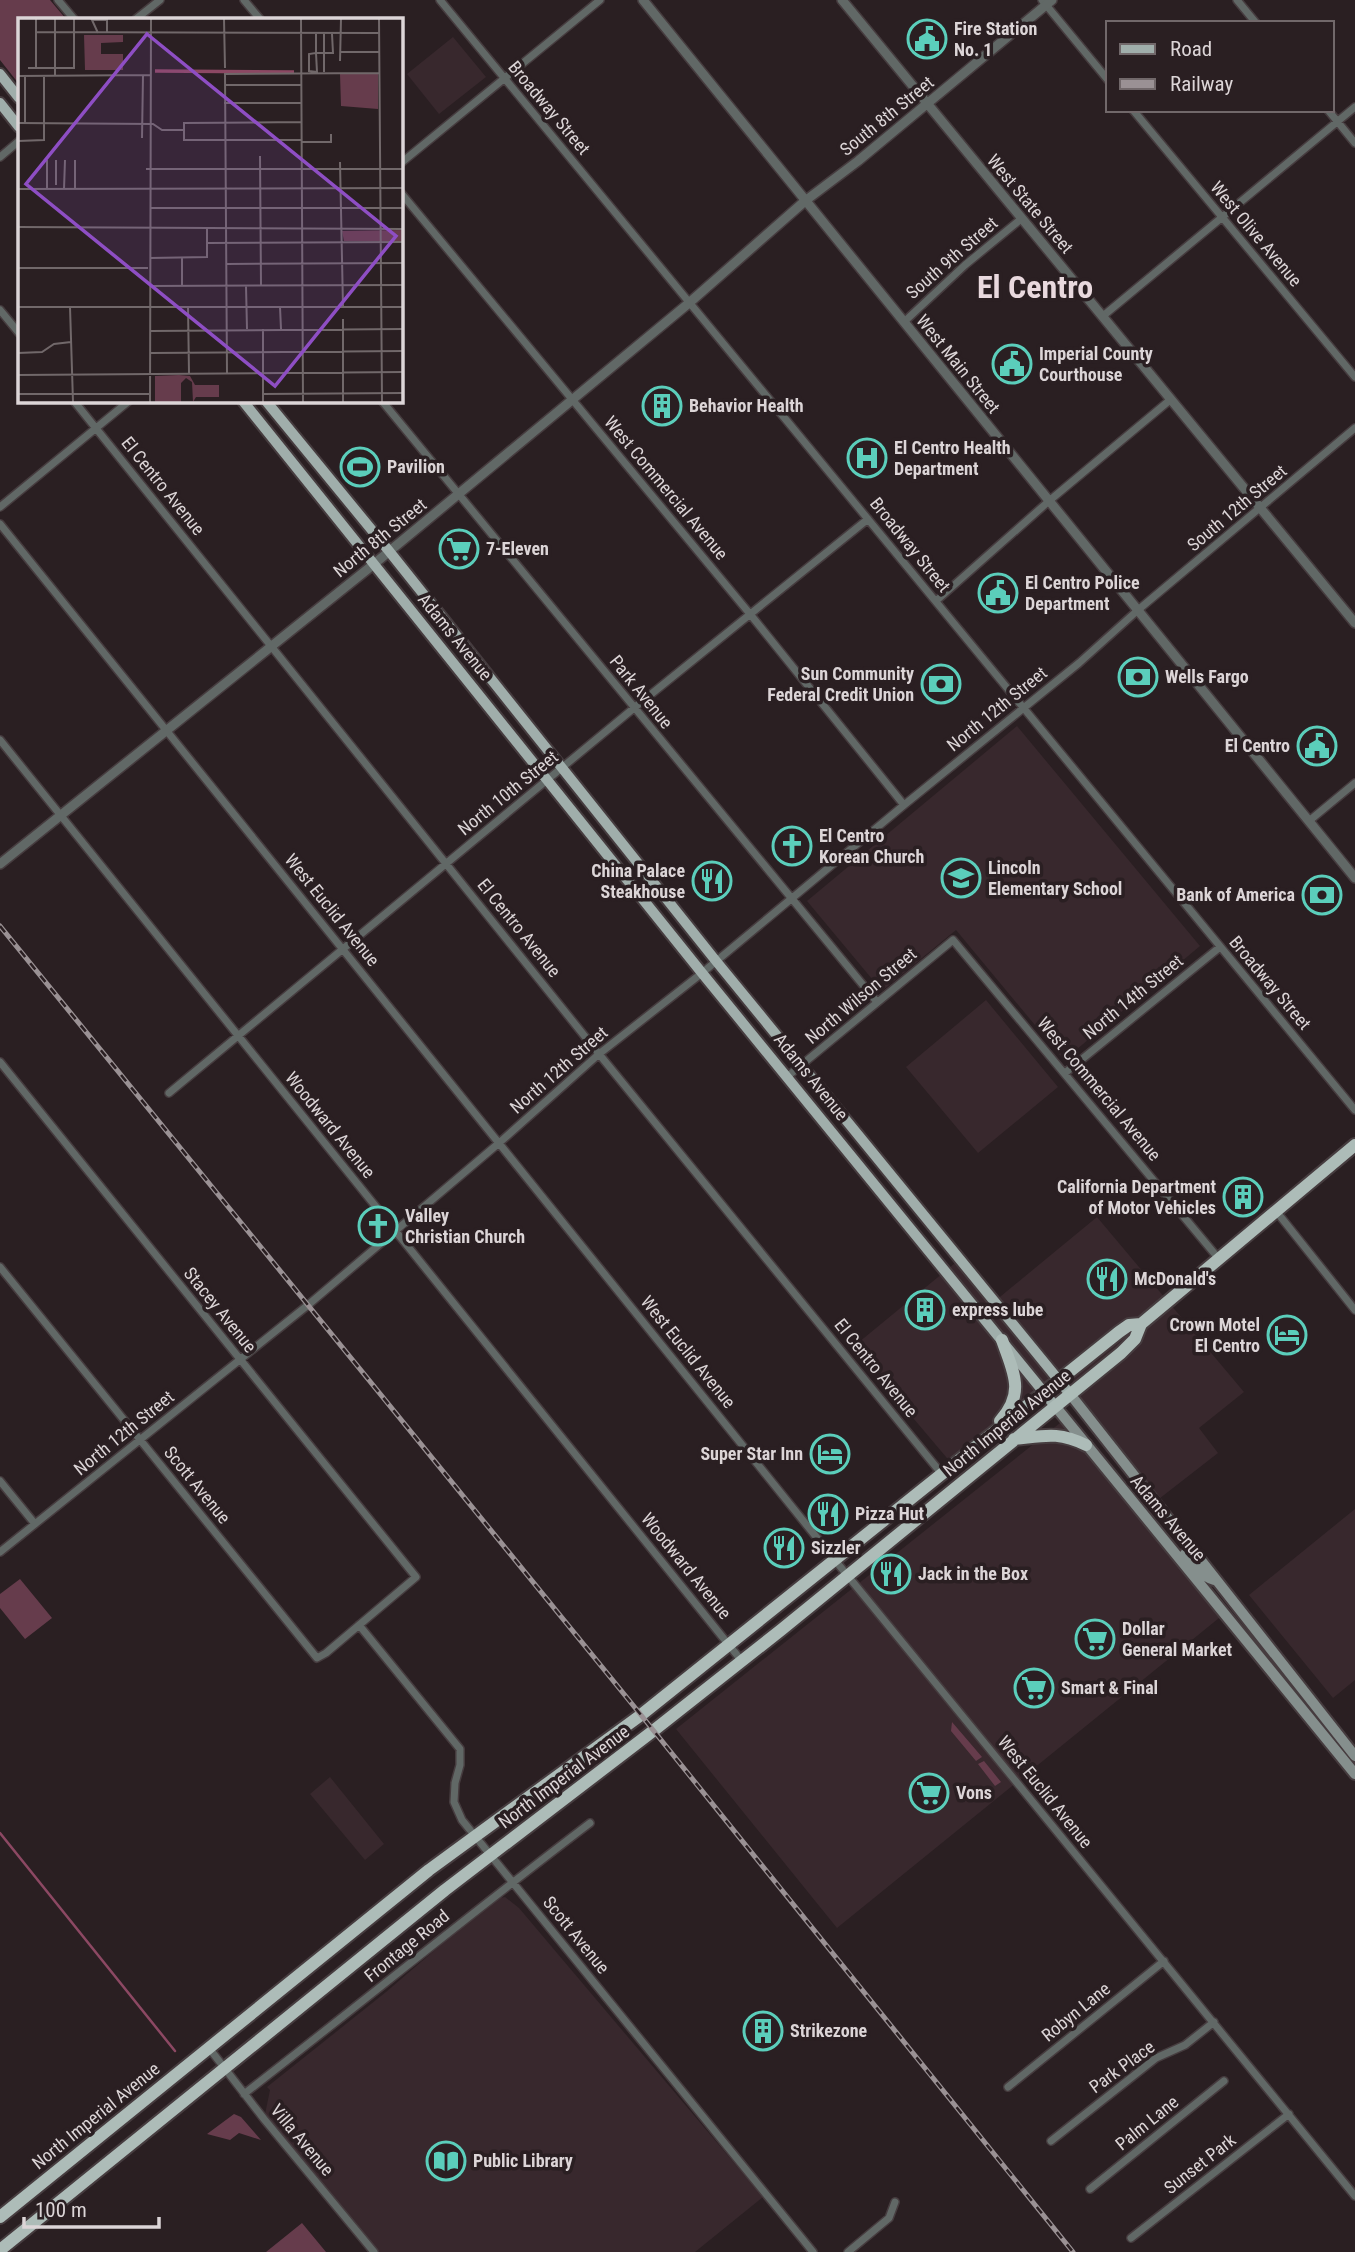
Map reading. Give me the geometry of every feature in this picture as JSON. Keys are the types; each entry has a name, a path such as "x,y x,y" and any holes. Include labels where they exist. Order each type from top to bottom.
{"highway":[{"name":"North Imperial Avenue","path":"0,2250 491,1855 781,1630 1070,1394 1135,1339 1140,1324 1355,1145"},
{"name":"North Imperial Avenue","path":"0,2217 429,1870 641,1716 1129,1325 1140,1324"},
{"path":"972,1449 1009,1411 1014,1398 1014,1373 1002,1340"},
{"path":"1013,1440 1057,1435 1086,1445"}],"main road":[{"path":"0,74 18,97"},
{"path":"0,103 18,126"},
{"name":"Adams Avenue","path":"244,402 702,972 1355,1774"},
{"name":"Adams Avenue","path":"266,402 389,551 716,961 1059,1380 1355,1756"},
{"path":"1153,1528 1166,1532 1199,1570 1208,1578 1217,1580"},
{"path":"1216,1604 1228,1594"}],"street":[{"path":"58,0 73,18"},
{"path":"137,18 160,0"},
{"path":"244,0 259,18"},
{"name":"Broadway Street","path":"440,0 1355,1110"},
{"path":"402,162 600,0"},
{"name":"West Main Street","path":"643,0 1355,878"},
{"name":"West State Street","path":"842,0 1355,623"},
{"path":"1237,0 1254,21"},
{"path":"1046,2 1106,77"},
{"name":"South 8th Street","path":"805,201 927,103 1046,2"},
{"path":"1103,316 1355,107"},
{"name":"West Olive Avenue","path":"1135,112 1355,377"},
{"path":"1330,112 1355,143"},
{"path":"0,157 18,142"},
{"name":"West Commercial Avenue","path":"402,195 750,614 904,805"},
{"name":"North 8th Street","path":"0,864 374,564 689,303 805,201"},
{"name":"South 9th Street","path":"904,322 965,265 1021,219"},
{"path":"0,310 18,332"},
{"path":"936,601 1049,501 1170,400"},
{"name":"El Centro Avenue","path":"75,402 599,1054 941,1473"},
{"path":"0,507 128,402"},
{"name":"Park Avenue","path":"384,402 877,1002"},
{"name":"South 12th Street","path":"1138,610 1355,428"},
{"name":"North 10th Street","path":"169,1093 343,947 867,519"},
{"name":"West Euclid Avenue","path":"0,524 834,1559 1355,2196"},
{"name":"North 12th Street","path":"0,1552 241,1360 499,1143 599,1054 1079,663 1138,610"},
{"name":"Woodward Avenue","path":"0,740 741,1660"},
{"path":"1309,821 1355,783"},
{"name":"West Commercial Avenue","path":"953,940 1219,1259"},
{"name":"North Wilson Street","path":"788,1076 953,940"},
{"name":"North 14th Street","path":"1065,1073 1220,947"},
{"name":"Stacey Avenue","path":"0,1062 416,1577 359,1625"},
{"path":"1276,1211 1355,1310"},
{"name":"Scott Avenue","path":"0,1266 317,1658 359,1625 460,1749 454,1802 463,1820 813,2252"},
{"path":"0,1480 35,1524"},
{"name":"Frontage Road","path":"244,2094 590,1823"},
{"name":"Robyn Lane","path":"1008,2087 1164,1961"},
{"name":"Park Place","path":"1051,2141 1156,2058 1185,2045 1214,2022"},
{"name":"Villa Avenue","path":"208,2047 374,2252"},
{"name":"Palm Lane","path":"1090,2189 1224,2081"},
{"name":"Sunset Park","path":"1131,2238 1289,2115"},
{"path":"848,2252 889,2218 895,2202"}],"shaded area":[{"path":"0,0 50,0 65,18 18,18 18,83 0,60"},
{"path":"453,37 486,77 439,114 407,74"},
{"name":"Lincoln Elementary School","path":"1017,726 1200,946 1064,1060 956,930 882,991 807,901"},
{"path":"986,1000 1058,1087 978,1153 906,1067"},
{"path":"1097,1217 1244,1392 1199,1428 1218,1453 1155,1502 1059,1380 952,1464 853,1347 960,1259 995,1301"},
{"path":"1065,1419 1224,1614 837,1928 676,1729"},
{"path":"1355,1509 1355,1680 1333,1698 1249,1595"},
{"path":"20,1579 52,1618 25,1639 0,1608 0,1594"},
{"path":"952,1722 982,1757 976,1761 951,1731"},
{"path":"984,1761 1001,1782 995,1786 978,1764"},
{"path":"330,1777 384,1844 365,1860 310,1794"},
{"path":"505,1897 519,1908 763,2197 695,2252 376,2252 264,2119 270,2090 267,2087 386,1992 494,1899"},
{"path":"234,2114 241,2117 261,2140 239,2133 230,2140 207,2134"},
{"path":"302,2223 326,2252 266,2252"}],"waterway":[{"path":"0,1833 175,2051"}],"railway":[{"path":"0,926 1073,2252"}],"place":[{"name":"Fire Station No. 1","path":"927,39"},
{"name":"Imperial County Courthouse","path":"1012,364"},
{"name":"Behavior Health","path":"662,406"},
{"name":"El Centro Health Department","path":"867,458"},
{"name":"Pavilion","path":"360,467"},
{"name":"7-Eleven","path":"459,549"},
{"name":"El Centro Police Department","path":"998,593"},
{"name":"Wells Fargo","path":"1138,677"},
{"name":"Sun Community Federal Credit Union","path":"941,684"},
{"name":"El Centro","path":"1317,746"},
{"name":"El Centro Korean Church","path":"792,846"},
{"name":"Lincoln Elementary School","path":"961,878"},
{"name":"China Palace Steakhouse","path":"712,881"},
{"name":"Bank of America","path":"1322,895"},
{"name":"California Department of Motor Vehicles","path":"1243,1197"},
{"name":"Valley Christian Church","path":"378,1226"},
{"name":"McDonald's","path":"1107,1279"},
{"name":"express lube","path":"925,1310"},
{"name":"Crown Motel El Centro","path":"1287,1335"},
{"name":"Super Star Inn","path":"830,1454"},
{"name":"Pizza Hut","path":"828,1514"},
{"name":"Sizzler","path":"784,1548"},
{"name":"Jack in the Box","path":"891,1574"},
{"name":"Dollar General Market","path":"1095,1639"},
{"name":"Smart & Final","path":"1034,1688"},
{"name":"Vons","path":"929,1793"},
{"name":"Strikezone","path":"763,2031"},
{"name":"Public Library","path":"446,2161"}],"district":[{"name":"El Centro","path":"1035,287"}]}
